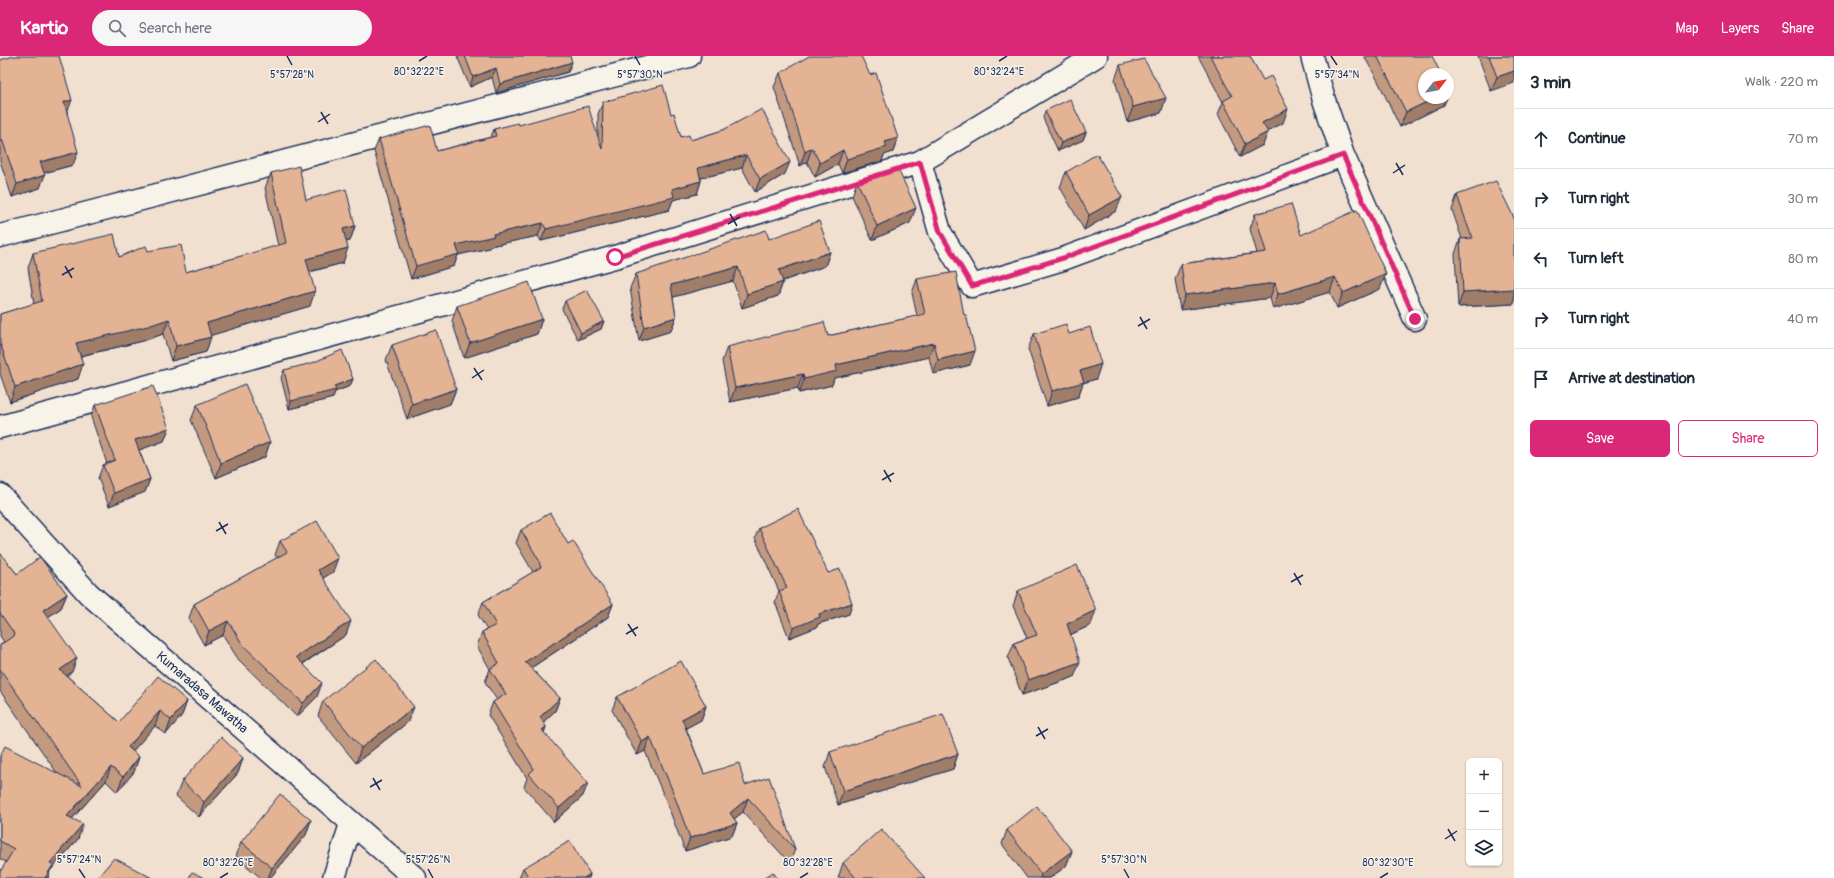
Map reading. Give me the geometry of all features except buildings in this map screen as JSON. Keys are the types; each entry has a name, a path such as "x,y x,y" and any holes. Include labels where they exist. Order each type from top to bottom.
{"street":[{"path":"0,236 689,56"},
{"path":"0,427 615,257 920,162 1096,56"},
{"path":"1312,56 1324,100 1343,155 1415,319"},
{"path":"920,162 940,232 972,286 1063,258 1343,155"},
{"name":"Kumaradasa Mawatha","path":"0,495 89,594 351,824 415,878"},
{"path":"334,878 351,824"}],"route":[{"path":"615,257 920,162 940,232 972,286 1063,258 1343,155 1415,319"}]}
